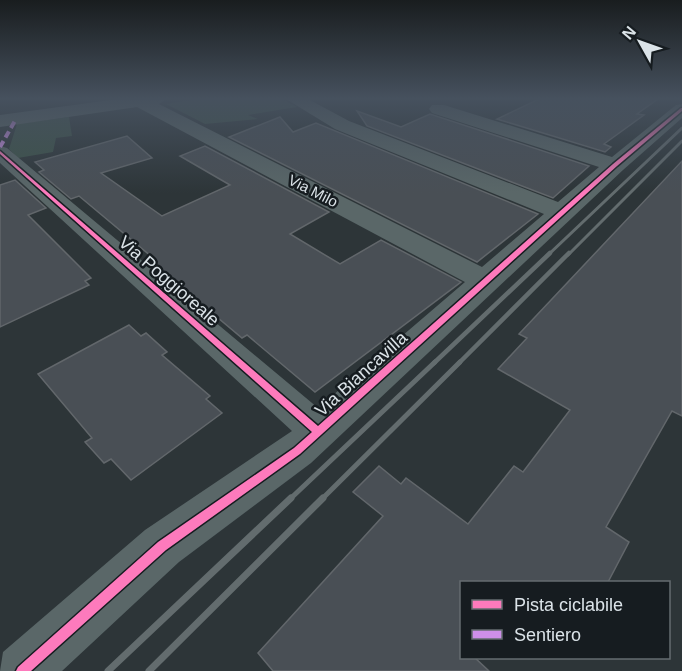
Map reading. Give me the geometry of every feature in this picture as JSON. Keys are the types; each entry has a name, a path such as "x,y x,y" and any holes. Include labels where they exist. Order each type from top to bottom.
{"street":[{"name":"Via Milo","path":"204,130 486,281"},
{"path":"355,130 563,213"},
{"path":"505,130 615,165"},
{"name":"Via Biancavilla","path":"22,671 153,553 273,470 319,432 657,130"},
{"name":"Via Poggioreale","path":"0,152 319,432"}],"green space":[{"path":"15,130 71,130 72,136 56,138 53,152 18,158 9,149"}],"building":[{"path":"246,130 334,130 538,214 477,262 229,137"},
{"path":"378,130 480,130 589,166 553,198"},
{"path":"534,130 623,130 604,144 611,147 605,152"},
{"path":"127,136 152,158 101,173 162,216 230,185 180,156 205,146 329,212 290,234 340,264 381,240 461,282 315,392 247,335 242,338 148,259 152,257 79,196 71,199 39,172 44,170 35,162"},
{"path":"682,161 682,416 672,411 606,527 629,542 609,581 460,581 460,659 476,659 489,671 273,671 258,653 383,516 353,492 379,466 401,484 406,478 468,524 514,466 523,472 570,410 498,369 527,338 519,334"},
{"path":"15,180 46,208 28,215 91,278 85,281 89,285 0,327 0,185"},
{"path":"129,325 141,336 146,333 167,352 162,355 210,396 206,399 222,413 131,480 111,459 104,463 85,442 92,438 38,374"}],"railway":[{"path":"548,255 680,130"},
{"path":"568,255 682,141"},
{"path":"434,363 550,253"},
{"path":"460,362 569,253"},
{"path":"289,500 435,362"},
{"path":"321,500 460,362"},
{"path":"108,671 291,498"},
{"path":"149,671 323,498"}],"marked path":[{"path":"0,147 10,130"}],"cycle path":[{"path":"22,671 162,546 297,451 657,130"},
{"path":"0,152 319,432"}]}
